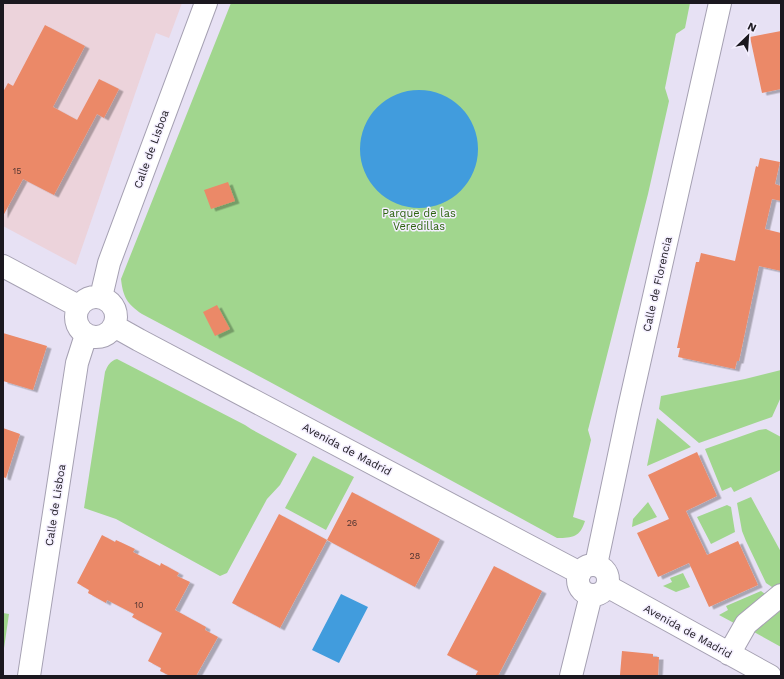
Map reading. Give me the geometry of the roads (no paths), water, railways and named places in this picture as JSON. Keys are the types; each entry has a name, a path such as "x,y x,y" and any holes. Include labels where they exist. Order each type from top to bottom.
{"street":[{"name":"Calle de Lisboa","path":"101,297 109,263 206,3"},
{"name":"Calle de Florencia","path":"588,569 630,408 720,3"},
{"path":"3,266 78,306"},
{"path":"92,296 101,297 109,301 114,308 116,317 114,326 110,332 94,338 86,335 80,330 75,322 75,314 78,306 84,299 92,296"},
{"name":"Avenida de Madrid","path":"114,326 146,344 588,569"},
{"name":"Calle de Lisboa","path":"28,676 77,363 86,335"},
{"path":"572,676 599,590 607,576 601,567 588,569"},
{"name":"Avenida de Madrid","path":"599,590 729,654 770,676"},
{"path":"729,654 746,624 781,595"}],"water":[{"path":"419,90 441,95 452,100 468,116 473,127 478,149 473,171 468,182 452,198 441,203 419,208 397,203 386,198 370,182 365,171 360,149 365,127 370,116 386,100 397,95"},
{"path":"341,594 368,607 339,663 312,650"}],"park label":[{"name":"Parque de las Veredillas","path":"419,219"}]}
